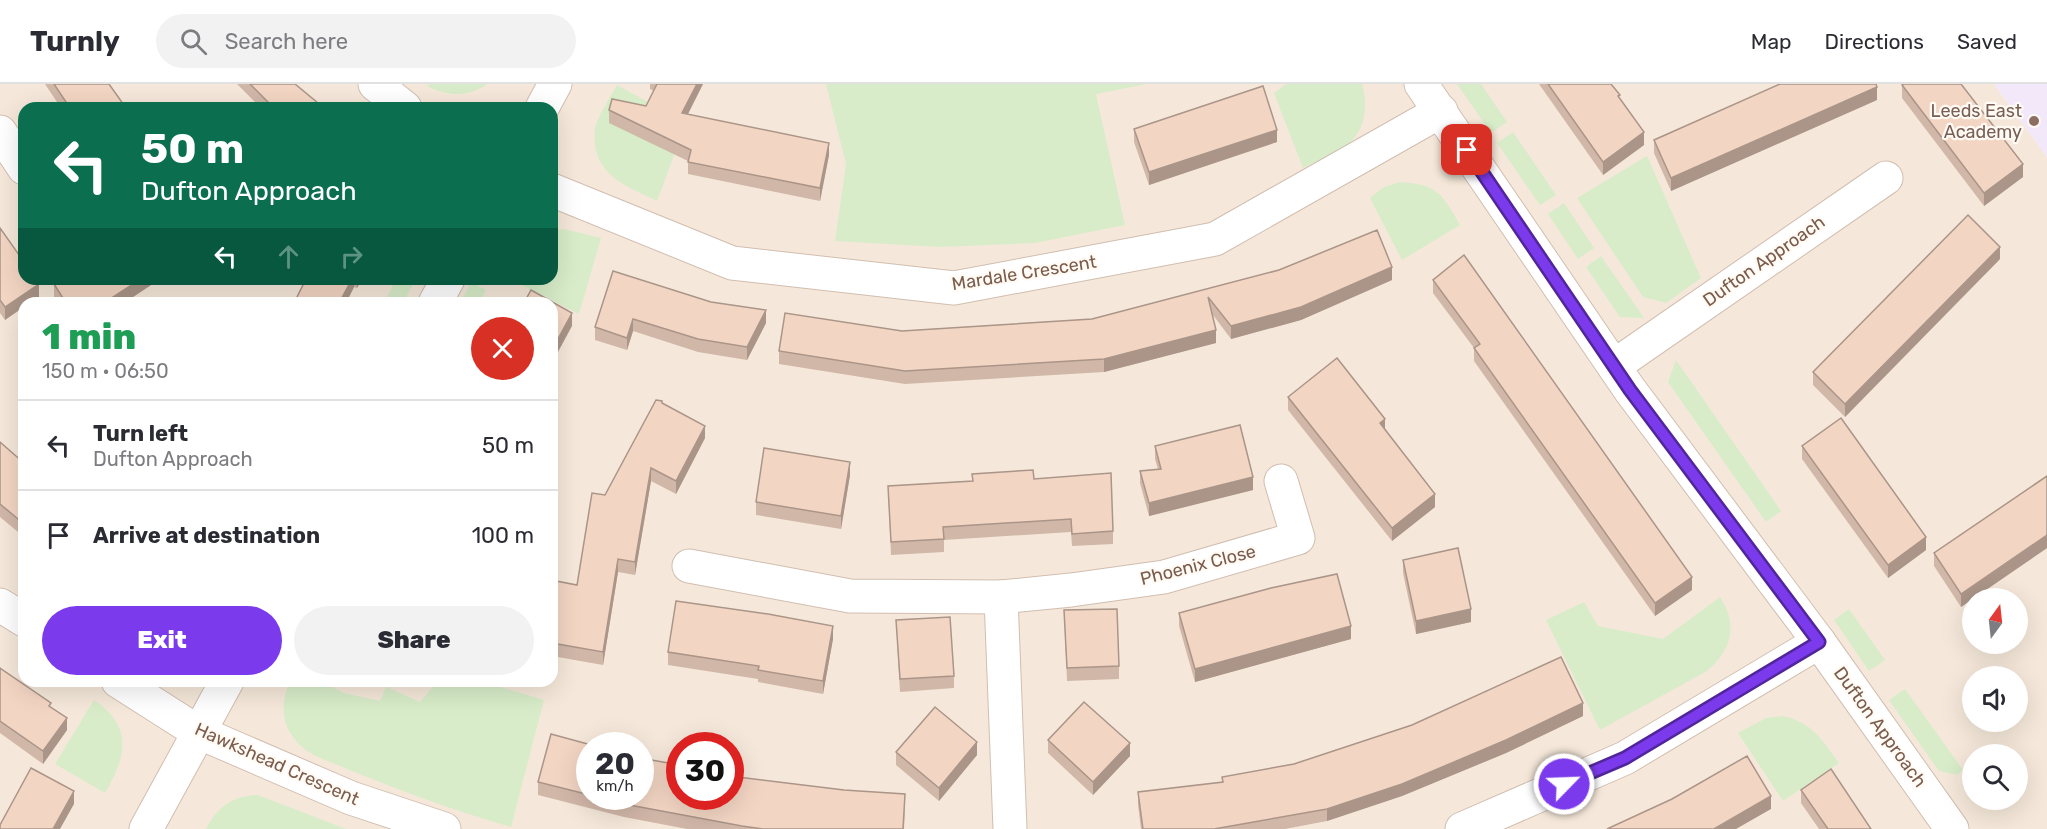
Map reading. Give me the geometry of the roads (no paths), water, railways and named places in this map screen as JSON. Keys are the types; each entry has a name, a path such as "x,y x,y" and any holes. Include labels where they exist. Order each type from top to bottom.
{"street":[{"path":"375,84 398,102"},
{"path":"545,102 555,84"},
{"name":"Dufton Approach","path":"1421,84 1614,366 1819,642 1952,829"},
{"name":"Mardale Crescent","path":"558,192 732,263 954,288 1215,239 1441,111"},
{"path":"0,132 18,159"},
{"name":"Dufton Approach","path":"1614,366 1886,177"},
{"name":"Phoenix Close","path":"689,566 850,596 1001,597 1164,577 1298,538 1281,481"},
{"path":"1001,597 1010,829"},
{"path":"0,605 18,616"},
{"path":"1461,829 1625,758 1819,642"},
{"name":"Hawkshead Crescent","path":"127,687 198,732 351,798 444,829"},
{"path":"146,829 223,687"}],"place":[{"name":"Leeds East Academy","path":"2034,121"}]}
